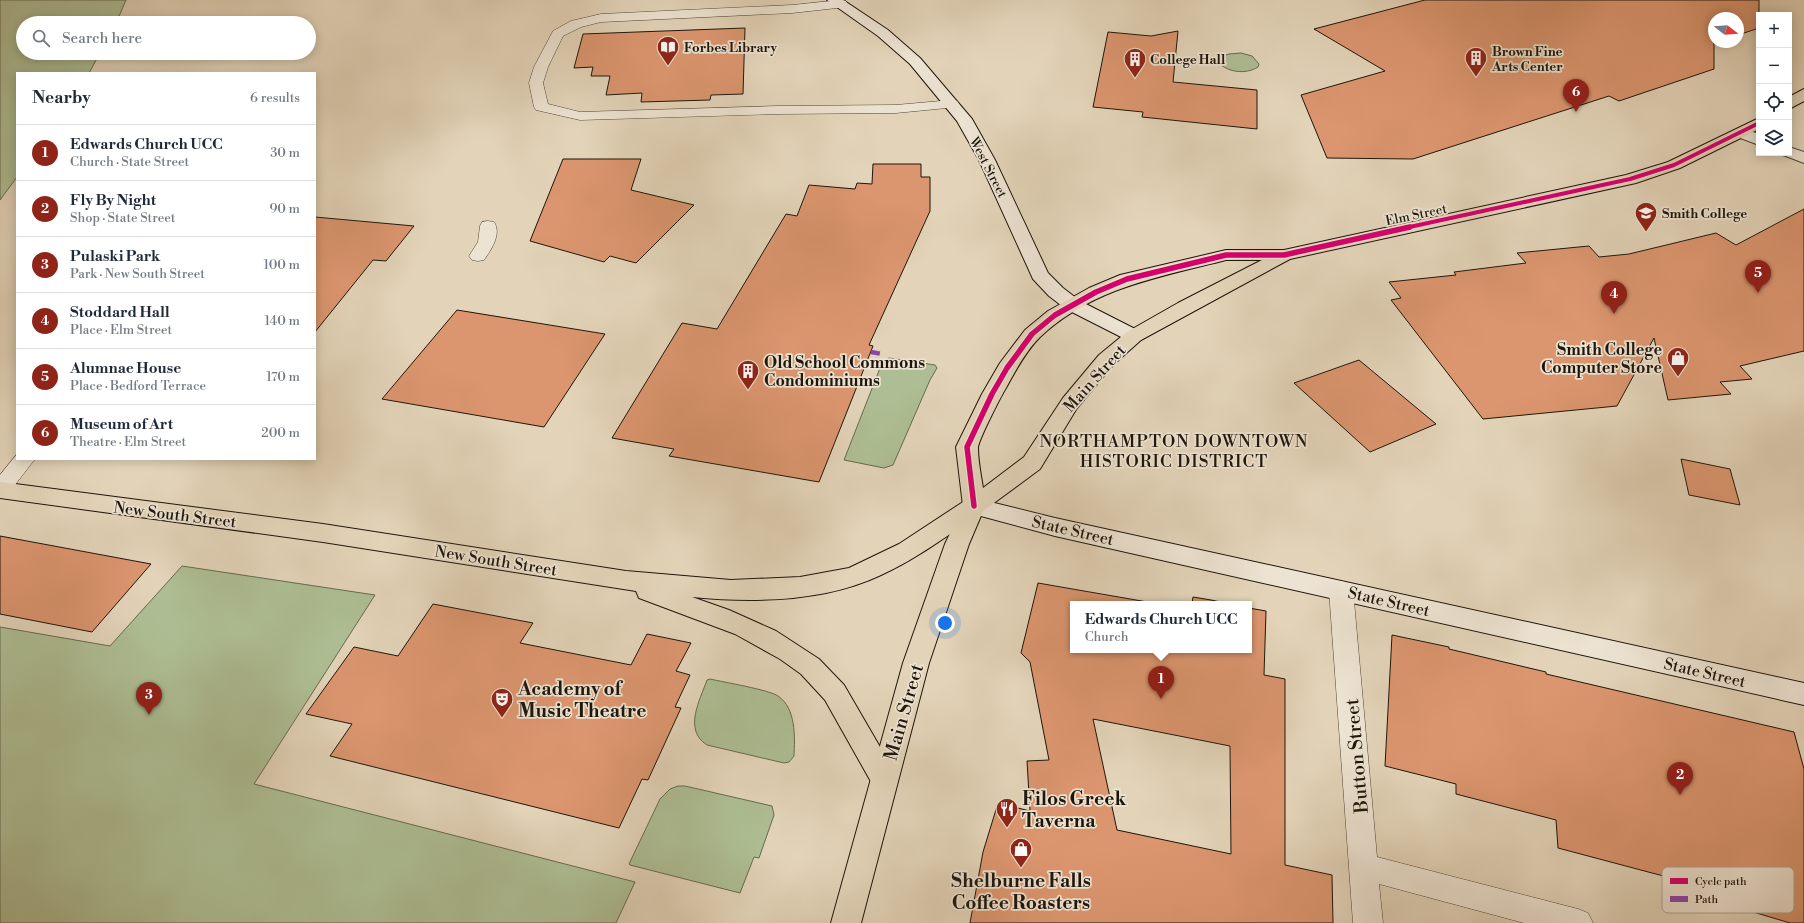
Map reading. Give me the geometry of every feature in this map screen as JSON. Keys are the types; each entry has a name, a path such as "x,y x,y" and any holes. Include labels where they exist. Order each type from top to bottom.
{"main road":[{"name":"West Street","path":"837,2 883,33 915,61 964,118 988,160 1040,275 1056,292 1073,305 1134,336"},
{"path":"1792,102 1804,94"},
{"name":"Elm Street","path":"1073,305 1096,292 1127,279 1168,268 1226,255 1284,255 1630,179 1674,164 1756,125"},
{"path":"1741,133 1756,139"},
{"path":"1792,153 1804,158"},
{"name":"Elm Street","path":"1134,336 1185,307 1244,278 1284,255"},
{"path":"974,506 967,448 984,411 1007,368 1032,334 1055,315 1073,305"},
{"name":"Main Street","path":"846,923 916,663 957,544 974,506 1032,463 1070,403 1106,360 1134,336"},
{"name":"New South Street","path":"0,489 110,506 320,532 616,579 704,588 766,588 832,582 861,574 887,564 974,506"},
{"name":"State Street","path":"974,506 1055,527 1804,694"},
{"path":"616,579 738,625 774,642 792,653 818,674 838,698 884,778"}],"lane":[{"path":"837,2 786,10 607,18 576,24 558,34 541,67 536,83 541,107 580,116 777,110 896,109 952,104"},
{"path":"478,256 487,242 488,226"},
{"path":"0,489 23,460"},
{"name":"Button Street","path":"1341,590 1365,867 1368,923"},
{"path":"1365,867 1578,923"}],"green space":[{"path":"0,0 126,0 119,16 16,16 16,60 96,60 90,72 16,72 16,178 0,200"},
{"path":"1241,53 1252,56 1259,64 1258,67 1249,71 1239,72 1224,67 1220,64 1220,57 1229,54"},
{"path":"889,358 935,365 937,368 930,380 893,465 884,468 844,460 882,363"},
{"path":"182,566 375,595 254,784 635,882 616,923 0,923 0,627 110,646"},
{"path":"710,679 766,691 778,696 784,701 791,715 794,732 794,756 789,762 784,763 707,745 700,739 696,731 695,714 707,680"},
{"path":"678,786 685,786 772,806 774,815 759,858 754,857 740,893 629,864 660,799 670,789"}],"building":[{"name":"Brown Fine Arts Center","path":"1425,0 1759,0 1759,12 1756,12 1756,29 1744,33 1744,12 1708,12 1708,48 1714,48 1714,69 1619,101 1609,96 1413,159 1327,158 1301,95 1385,71 1314,29"},
{"name":"Forbes Library","path":"745,28 743,94 711,95 710,100 641,102 642,93 606,95 610,76 591,76 593,67 574,68 583,34"},
{"name":"College Hall","path":"1178,31 1173,82 1257,90 1257,129 1142,117 1143,112 1093,107 1108,32 1151,36"},
{"path":"563,159 641,159 631,190 694,205 636,263 610,256 604,262 530,241"},
{"path":"873,164 921,164 921,177 930,177 930,211 869,345 873,346 819,482 669,456 674,449 612,438 682,323 717,329 786,214 797,216 809,185 855,189 857,183 872,184"},
{"path":"1804,209 1804,351 1740,366 1752,379 1720,382 1731,394 1668,400 1654,338 1617,406 1483,419 1391,300 1401,298 1389,282 1456,275 1454,272 1526,263 1517,253 1589,246 1599,257 1629,254 1716,233 1736,245"},
{"path":"316,217 414,226 386,261 373,260 316,331"},
{"path":"457,310 605,334 544,427 382,399"},
{"path":"1359,360 1436,424 1370,452 1294,383"},
{"path":"1681,459 1730,469 1740,505 1689,495"},
{"path":"0,536 151,564 92,632 0,614"},
{"path":"1038,583 1142,601 1070,601 1070,653 1252,653 1252,609 1266,611 1264,675 1285,679 1285,865 1332,875 1333,923 970,923 983,852 998,803 1030,811 1027,761 1049,760 1030,662 1021,653","holes":["1093,719 1230,746 1231,854 1117,830"]},
{"path":"1193,597 1216,601 1192,601"},
{"name":"Academy of Music Theatre","path":"433,604 533,623 520,643 631,665 647,634 691,643 676,671 690,675 675,707 681,708 648,780 642,779 619,828 330,756 352,724 306,714 354,647 398,656"},
{"path":"1392,635 1449,647 1449,649 1546,672 1546,674 1794,732 1804,769 1804,923 1790,923 1756,913 1794,913 1794,867 1662,867 1662,876 1558,848 1556,820 1456,794 1456,784 1385,766"}],"marked path":[{"path":"871,352 882,354"}],"cycle path":[{"path":"974,506 967,447 992,394 1007,368 1032,334 1055,315 1096,292 1127,279 1226,255 1284,255 1630,179 1674,165 1756,124"}],"place":[{"name":"Forbes Library","path":"668,66"},
{"name":"College Hall","path":"1135,78"},
{"name":"Brown Fine Arts Center","path":"1476,78"},
{"name":"Museum of Art","path":"1576,112"},
{"name":"Smith College","path":"1646,232"},
{"name":"Alumnae House","path":"1758,293"},
{"name":"Stoddard Hall","path":"1614,314"},
{"name":"Smith College Computer Store","path":"1678,378"},
{"name":"Old School Commons Condominiums","path":"748,390"},
{"name":"Edwards Church UCC","path":"1161,699"},
{"name":"Pulaski Park","path":"149,715"},
{"name":"Academy of Music Theatre","path":"502,718"},
{"name":"Fly By Night","path":"1680,795"},
{"name":"Filos Greek Taverna","path":"1007,828"},
{"name":"Shelburne Falls Coffee Roasters","path":"1021,868"}],"district":[{"name":"NORTHAMPTON DOWNTOWN HISTORIC DISTRICT","path":"1174,451"}]}
